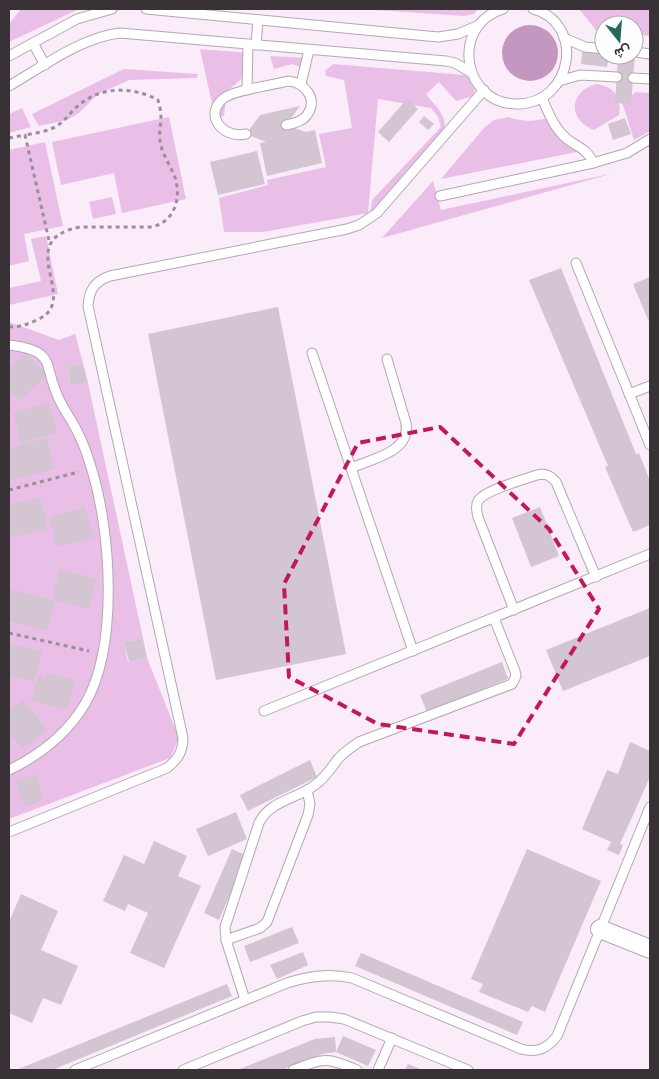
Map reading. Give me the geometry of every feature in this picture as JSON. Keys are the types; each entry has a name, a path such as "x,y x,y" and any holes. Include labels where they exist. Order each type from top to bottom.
{"street":[{"path":"600,929 650,949"}],"lane":[{"path":"9,56 91,11 112,9"},
{"path":"146,9 438,37 458,34 479,25"},
{"path":"499,9 479,25 473,35 468,53 472,73 484,90 492,97 504,102 517,104 530,103 549,93 560,81 564,73 567,56 564,38 558,26 548,16 533,9"},
{"path":"247,90 252,45 258,20"},
{"path":"9,86 84,43 108,34 120,33 446,61 455,63 472,73"},
{"path":"564,38 585,47 594,48"},
{"path":"33,43 45,65"},
{"path":"301,84 309,50"},
{"path":"560,81 580,75 616,77"},
{"path":"633,78 650,79"},
{"path":"246,134 236,136 223,130 218,125 216,111 218,104 228,95 247,90 288,82 301,84 310,95 310,108 302,120 286,125"},
{"path":"9,832 167,768 174,762 183,746 183,738 88,306 92,290 103,278 110,276 347,229 359,225 377,213 484,90"},
{"path":"542,98 559,130 566,138 587,152 592,163"},
{"path":"440,196 592,163 627,153 650,139"},
{"path":"576,263 650,445"},
{"path":"9,345 34,350 47,361 59,400 80,436 92,468 102,514 107,547 108,593 105,642 93,686 84,704 73,720 45,748 29,760 9,770"},
{"path":"312,352 413,651"},
{"path":"351,468 392,451 400,446 405,439 406,423 387,359"},
{"path":"629,394 650,386"},
{"path":"514,610 478,517 476,507 485,494 537,475 542,474 553,478 596,577"},
{"path":"264,711 650,554"},
{"path":"246,1000 226,940 225,927 261,819 273,806 307,790 324,777 343,754 360,742 512,684 516,676 515,671 494,618"},
{"path":"226,940 260,928 267,922 310,808 307,790"},
{"path":"75,1070 304,977 337,975 352,978 521,1049 531,1052 542,1050 551,1044 557,1036 650,807"},
{"path":"183,1070 302,1021 330,1017 344,1019 468,1070"},
{"path":"378,1070 392,1038"},
{"path":"293,1070 319,1060 333,1060 357,1070"}],"path":[{"path":"9,138 55,127 88,97 116,89 148,95 158,100 161,114 159,129 161,147 176,182 177,194 175,207 170,217 162,225 152,227 80,227 69,229 56,238 50,245 47,255 47,264 55,299 50,310 42,318 27,325 9,327"},
{"path":"25,135 50,245"},
{"path":"9,490 92,468"},
{"path":"9,633 102,654"}],"highlighted area":[{"path":"440,427 549,529 599,609 514,744 378,724 289,677 284,584 358,443"}],"shaded area":[{"path":"21,9 79,9 9,42 9,24"},
{"path":"361,9 478,9 474,14 464,16"},
{"path":"579,9 650,9 650,36 644,35 644,15 594,15 594,28"},
{"path":"525,25 535,25 550,33 556,42 558,53 556,64 550,73 535,81 525,81 514,76 507,69 502,58 502,48 507,37 514,30"},
{"path":"200,49 244,53 251,57 253,61 247,73 227,91 224,116 215,117"},
{"path":"270,56 306,58 305,69 292,64 274,69"},
{"path":"333,64 464,75 470,79 475,89 473,96 456,101 439,82 426,94 439,109 444,119 445,132 443,140 370,214 372,200 441,127 438,117 431,108 378,99 368,213 263,232 224,232 219,198 268,185 267,180 326,167 319,134 352,128 344,80 326,76 325,71"},
{"path":"124,69 198,74 197,78 129,80 98,94 79,113 67,120 39,126 32,114"},
{"path":"596,84 612,90 618,98 620,109 619,115 594,130 579,120 575,106 576,99 580,93"},
{"path":"636,92 650,93 650,131 634,140 622,102"},
{"path":"22,108 31,127 9,133 9,114"},
{"path":"169,117 186,199 122,213 114,173 61,185 52,142"},
{"path":"508,117 529,121 550,117 577,152 441,179 484,128 494,120"},
{"path":"45,142 63,226 24,234 29,261 9,266 9,150"},
{"path":"614,173 382,238 433,181 441,210"},
{"path":"112,197 116,214 93,219 89,202"},
{"path":"46,236 58,294 9,305 9,288 41,281 31,239"},
{"path":"9,322 59,340 75,334 83,363 67,366 71,386 88,383 143,638 124,642 128,662 147,658 179,738 170,758 9,819"}],"building":[{"path":"582,52 594,53 594,65 607,65 607,67 581,64"},
{"path":"617,65 634,65 631,104 615,103"},
{"path":"407,99 418,109 389,142 378,132"},
{"path":"300,106 286,125 306,132 315,130 322,163 267,176 260,143 266,142 246,134 260,115"},
{"path":"424,116 434,124 428,130 419,122"},
{"path":"625,118 631,134 613,140 608,124"},
{"path":"257,151 265,184 218,195 210,162"},
{"path":"561,268 636,454 639,453 650,481 650,525 633,532 605,467 608,466 529,280"},
{"path":"650,277 650,324 633,284"},
{"path":"278,307 346,654 216,680 148,334"},
{"path":"26,353 47,375 19,401 9,390 9,368"},
{"path":"83,363 88,383 71,386 67,366"},
{"path":"49,403 57,433 21,443 13,413"},
{"path":"47,438 54,469 11,480 9,448"},
{"path":"40,498 48,528 9,538 9,505"},
{"path":"85,507 93,537 57,547 49,517"},
{"path":"540,507 559,556 531,567 512,518"},
{"path":"60,569 97,579 88,609 52,599"},
{"path":"11,589 55,601 47,631 9,621"},
{"path":"650,608 650,656 563,691 546,650"},
{"path":"143,638 147,658 129,662 124,642"},
{"path":"9,643 42,651 34,682 9,675"},
{"path":"502,662 508,679 427,712 420,695"},
{"path":"47,673 76,681 67,710 31,700 38,676 46,678"},
{"path":"23,700 47,730 22,749 9,732 9,711"},
{"path":"630,742 650,751 650,777 620,844 623,845 619,855 607,850 611,842 582,829 607,770 618,774"},
{"path":"310,760 317,777 248,811 240,795"},
{"path":"35,774 44,799 25,807 15,782"},
{"path":"236,812 247,839 208,856 196,829"},
{"path":"154,841 187,856 178,876 201,886 164,968 130,953 148,913 128,904 125,911 103,901 124,855 144,864"},
{"path":"232,849 247,856 219,920 204,913"},
{"path":"527,849 601,881 545,1012 532,1006 528,1012 479,992 483,984 471,979"},
{"path":"21,894 58,911 41,950 78,966 61,1005 43,998 32,1023 9,1013 9,922"},
{"path":"292,927 299,943 250,962 244,946"},
{"path":"303,952 308,965 277,979 270,965"},
{"path":"361,953 523,1022 517,1035 355,966"},
{"path":"227,984 232,996 52,1070 16,1070"},
{"path":"343,1036 376,1050 368,1066 336,1052"},
{"path":"335,1037 336,1052 322,1054 282,1070 237,1070 315,1039"},
{"path":"408,1064 423,1070 405,1070"}]}
